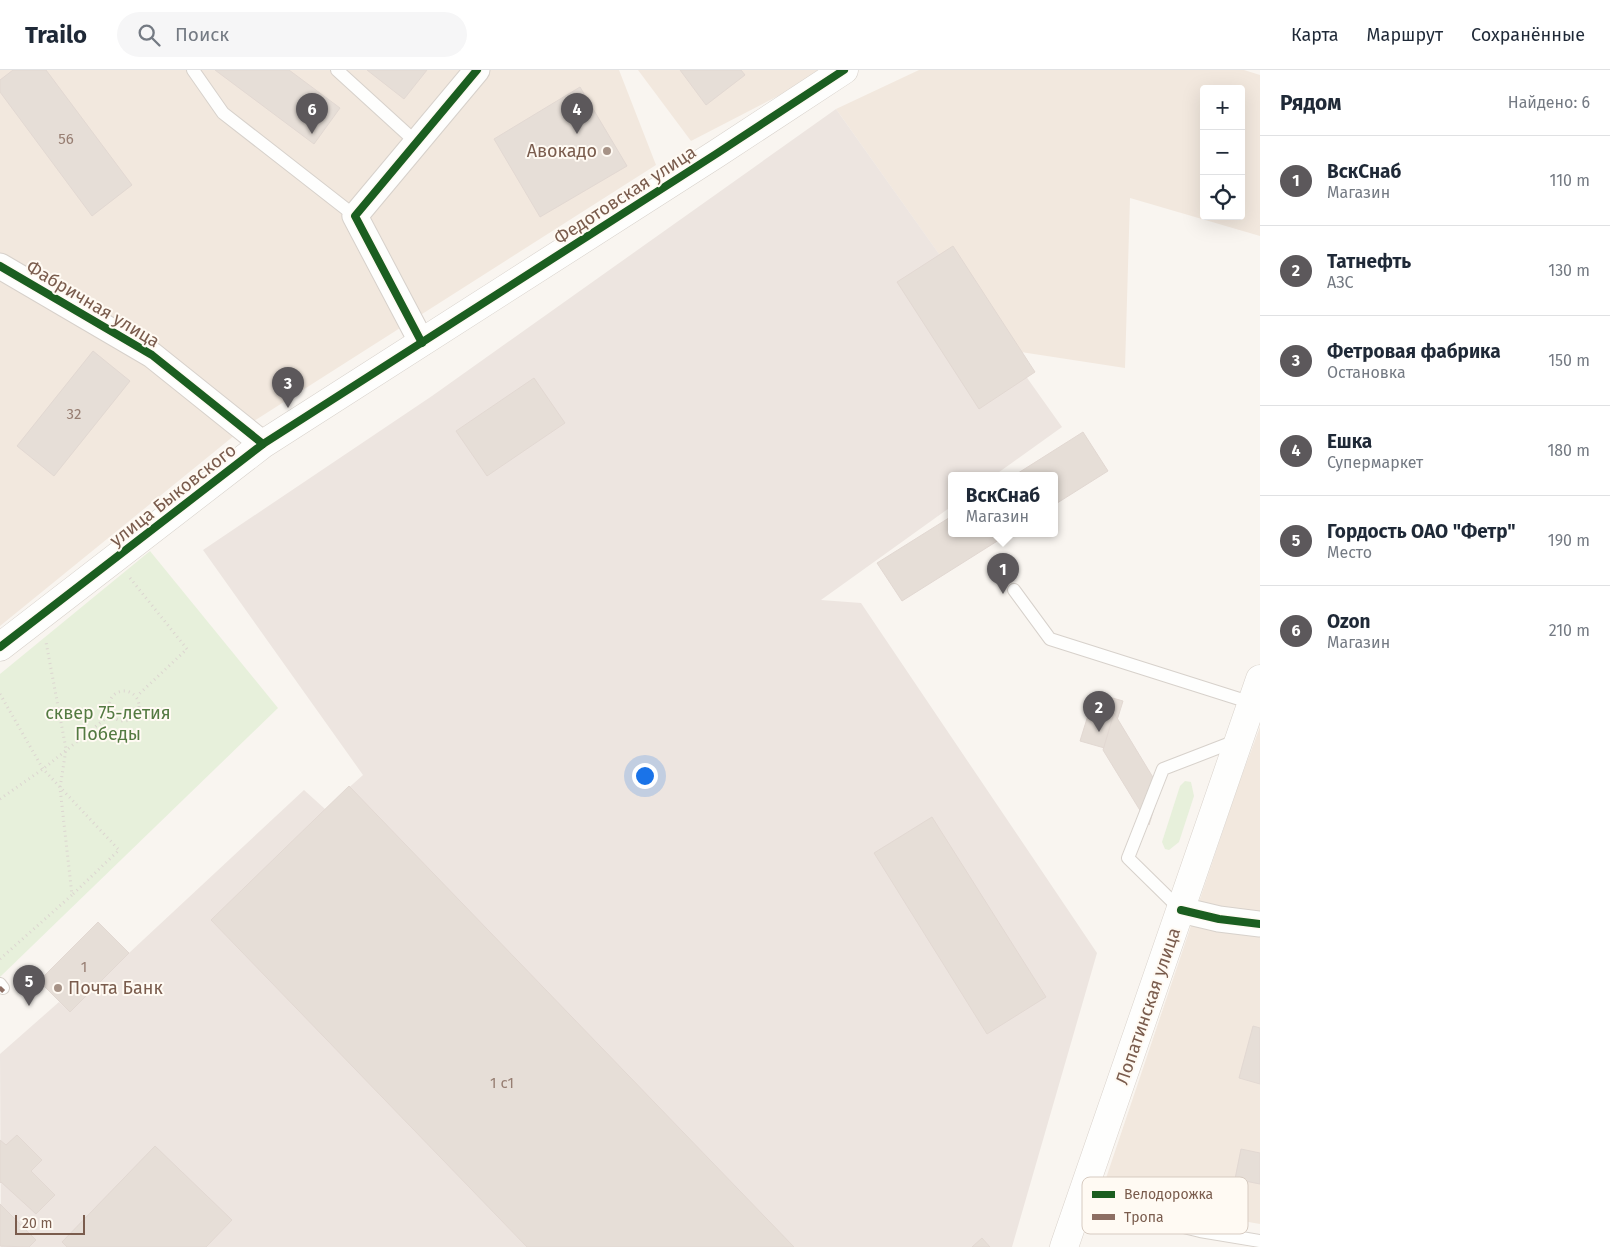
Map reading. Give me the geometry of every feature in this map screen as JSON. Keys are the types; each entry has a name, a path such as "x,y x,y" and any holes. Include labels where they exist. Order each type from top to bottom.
{"street":[{"path":"422,343 355,216 477,70"},
{"name":"Федотовская улица","path":"422,343 844,70"},
{"name":"Фабричная улица","path":"0,266 152,356 263,444"},
{"name":"улица Быковского","path":"0,647 263,444 422,343"},
{"name":"Лопатинская улица","path":"1089,1177 1256,691"},
{"path":"1181,910 1219,919 1260,924"},
{"name":"Лопатинская улица","path":"1064,1247 1082,1196"}],"lane":[{"path":"193,70 223,112 355,216"},
{"path":"338,70 417,143"},
{"path":"1014,590 1050,639 1256,691"},
{"path":"1181,910 1128,858 1164,769 1238,740"},
{"path":"1218,1234 1260,1241"}],"path":[{"path":"126,574 186,649 137,696"},
{"path":"45,635 66,749 60,788 72,895"},
{"path":"122,691 130,692 137,696 140,708 136,716 129,720 118,720 111,714 109,701 116,693 122,691"},
{"path":"0,694 43,769 119,850 0,959"},
{"path":"0,799 43,769 111,714"}],"shaded area":[{"path":"0,70 619,70 656,165 246,426 0,626"},
{"path":"638,70 828,70 691,141"},
{"path":"919,70 1244,70 1260,75 1260,236 1205,220 1245,220 1245,85 1200,85 1200,218 1130,198 1125,368 1007,350 836,109"},
{"path":"836,109 1062,427 999,472 948,472 948,509 821,600 861,603 1097,953 1012,1247 1,1247 0,1054 59,1002 70,1012 129,953 304,790 325,809 363,775 203,550 432,396"},
{"path":"1260,727 1260,1224 1248,1222 1248,1177 1106,1177 1238,786"}],"green space":[{"name":"сквер 75-летия Победы","path":"150,551 278,708 0,977 0,674"},
{"path":"1185,781 1191,782 1194,796 1179,842 1169,850 1165,849 1162,842 1180,786"}],"building":[{"path":"13,70 46,70 132,185 92,216 0,92 0,80"},
{"path":"215,70 289,70 340,108 314,144"},
{"path":"367,70 427,70 404,99"},
{"path":"680,70 741,70 745,75 706,105"},
{"path":"580,87 627,166 540,217 494,139"},
{"path":"953,246 1035,372 979,409 897,282"},
{"path":"93,351 130,381 54,476 17,446"},
{"path":"534,378 565,423 487,476 456,431"},
{"path":"1083,432 1108,471 1058,502 1058,472 1020,472"},
{"path":"948,519 948,537 1004,537 902,601 877,563"},
{"path":"1095,693 1123,701 1108,749 1080,741"},
{"path":"1114,713 1160,789 1149,825 1103,750"},
{"path":"349,786 794,1247 527,1247 211,920"},
{"path":"932,817 1046,997 987,1034 874,853"},
{"path":"98,922 129,953 70,1012 39,981"},
{"path":"1253,1026 1260,1028 1260,1084 1239,1078"},
{"path":"17,1135 42,1160 31,1171 55,1195 36,1214 0,1183 0,1140 6,1145"},
{"path":"155,1146 232,1220 206,1247 67,1247 62,1242"},
{"path":"1241,1149 1260,1153 1260,1184 1248,1182 1248,1177 1235,1177"},
{"path":"0,1204 36,1240 29,1247 0,1246"},
{"path":"982,1238 990,1247 972,1247"}],"marked path":[{"path":"0,991 3,988"}],"cycle path":[{"path":"422,343 355,216 477,70"},
{"path":"0,647 263,444 844,70"},
{"path":"0,266 152,355 263,444"},
{"path":"1181,910 1219,919 1260,924"}],"place":[{"name":"Ozon","path":"312,134"},
{"name":"Ешка","path":"577,134"},
{"name":"Авокадо","path":"607,151"},
{"name":"Фетровая фабрика","path":"288,408"},
{"name":"ВскСнаб","path":"1003,594"},
{"name":"Татнефть","path":"1099,732"},
{"name":"Почта Банк","path":"58,988"},
{"name":"Гордость ОАО \"Фетр\"","path":"29,1006"}]}
